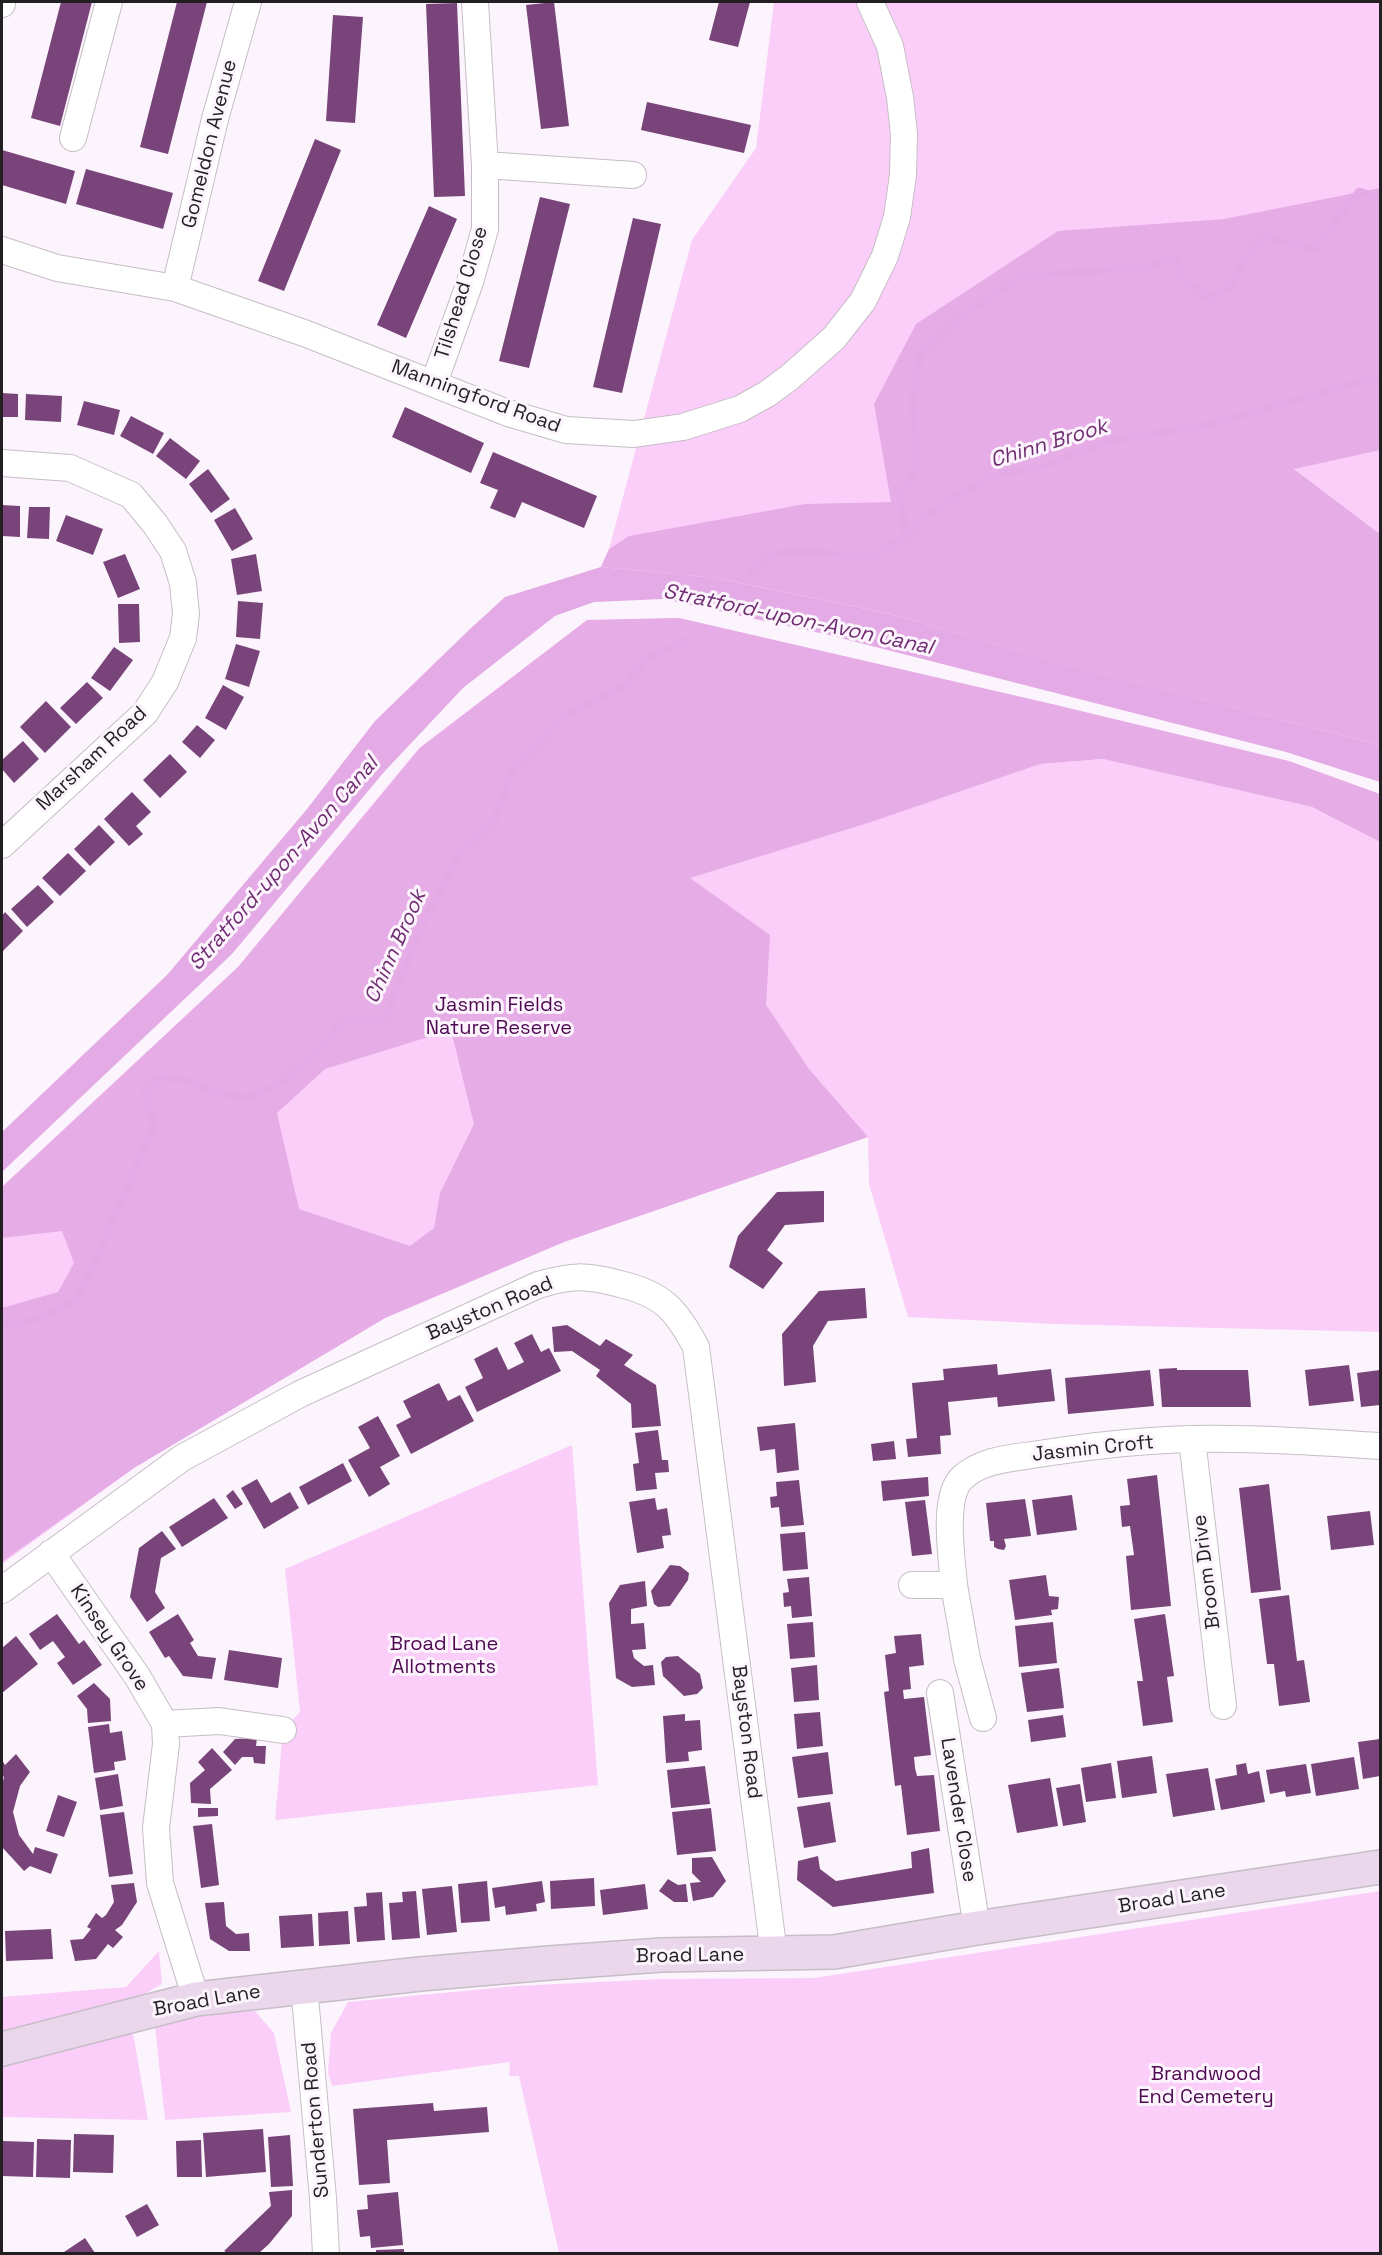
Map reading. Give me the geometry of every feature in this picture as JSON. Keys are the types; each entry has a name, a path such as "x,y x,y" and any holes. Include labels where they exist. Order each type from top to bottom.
{"street":[{"path":"73,138 109,2"},
{"name":"Gomeldon Avenue","path":"175,288 215,119 248,2"},
{"name":"Tilshead Close","path":"434,383 470,282 485,229 485,165 475,2"},
{"name":"Manningford Road","path":"2,250 57,268 175,288 285,326 508,413 566,430 634,434 683,427 740,409 767,394 790,377 834,338 863,301 885,256 897,217 903,175 904,134 900,97 890,46 870,2"},
{"path":"485,165 633,175"},
{"name":"Marsham Road","path":"2,463 70,468 131,495 155,524 173,551 183,583 186,614 183,638 165,682 145,712 2,845"},
{"name":"Bayston Road","path":"2,1590 182,1458 300,1394 538,1285 567,1277 593,1276 646,1290 668,1306 696,1347 774,1954"},
{"name":"Jasmin Croft","path":"983,1718 967,1659 954,1585 949,1534 951,1500 961,1479 987,1462 1088,1446 1192,1439 1281,1440 1380,1446"},
{"name":"Broom Drive","path":"1192,1439 1224,1705"},
{"name":"Kinsey Grove","path":"51,1553 138,1676 165,1724 166,1744 156,1828 160,1883 196,1999"},
{"path":"912,1586 954,1585"},
{"name":"Lavender Close","path":"940,1693 977,1928"},
{"path":"165,1724 219,1721 283,1730"},
{"name":"Broad Lane","path":"2,2049 196,1999 304,1986 549,1963 661,1955 834,1952 1380,1867"},
{"name":"Sunderton Road","path":"304,1986 326,2253"}],"green space":[{"path":"774,2 1380,2 1380,534 1293,468 716,578 601,567 609,549 692,240 756,148"},
{"path":"1380,188 1380,450 1294,469 1380,534 1380,745 1070,666 890,614 716,578 601,567 609,549 629,536 805,504 891,502 874,404 916,324 1058,231 1224,219"},
{"path":"679,618 1056,705 1040,764 1103,759 1312,807 1380,842 1380,1332 1054,1324 908,1317 869,1184 868,1137 564,1242 385,1318 134,1468 2,1564 2,1187 238,967 419,748 587,620"},
{"name":"Jasmin Fields Nature Reserve","path":"679,618 1289,761 1380,794 1380,842 1312,807 1103,759 1040,764 871,822 690,878 770,935 766,1005 809,1069 868,1137 564,1242 385,1318 134,1468 2,1562 2,1308 58,1292 74,1263 62,1231 2,1238 2,1187 238,967 420,748 587,620","holes":["451,1030 474,1124 440,1193 434,1228 410,1246 299,1209 277,1113 325,1069"]},
{"name":"Broad Lane Allotments","path":"572,1445 598,1785 275,1820 283,1730 300,1712 285,1569"},
{"name":"Brandwood End Cemetery","path":"1380,1891 1380,2253 559,2253 519,2076 509,2076 510,2062 332,2086 328,2073 331,2033 348,2002 516,1986 661,1979 814,1978"},
{"path":"159,1951 162,1984 143,1995 2,2031 2,1997 126,1987"},
{"path":"223,2011 255,2011 274,2033 291,2112 165,2120 155,2026"},
{"path":"130,2029 134,2038 148,2120 2,2117 2,2063"}],"water":[{"name":"Stratford-upon-Avon Canal","path":"601,567 716,578 890,614 1071,666 1380,745 1380,782 1286,752 829,635 663,599 594,602 555,616 463,688 384,772 232,954 2,1172 2,1132 167,975 307,809 375,721 505,597"}],"building":[{"path":"61,2 92,2 60,126 31,118"},
{"path":"177,2 207,2 168,154 140,147"},
{"path":"554,2 569,126 541,129 526,5"},
{"path":"719,2 750,2 738,47 709,40"},
{"path":"457,3 465,196 434,197 426,4"},
{"path":"333,15 363,17 355,123 326,121"},
{"path":"647,102 751,125 744,153 641,130"},
{"path":"315,139 341,150 284,291 258,281"},
{"path":"2,150 75,171 66,204 2,185"},
{"path":"86,169 173,193 163,229 76,204"},
{"path":"540,197 570,204 529,368 499,361"},
{"path":"429,206 457,219 406,338 377,325"},
{"path":"633,218 661,224 622,393 593,387"},
{"path":"2,393 18,394 18,417 2,417"},
{"path":"26,394 62,396 61,422 25,420"},
{"path":"84,401 120,410 114,435 77,425"},
{"path":"405,407 484,443 471,473 392,437"},
{"path":"131,416 164,433 153,454 120,436"},
{"path":"170,438 200,461 186,479 156,456"},
{"path":"493,452 597,496 584,528 522,502 515,518 490,508 498,490 480,483"},
{"path":"208,469 230,499 211,513 189,484"},
{"path":"2,505 20,506 20,537 2,536"},
{"path":"29,507 50,507 49,539 27,538"},
{"path":"235,508 253,539 232,551 214,520"},
{"path":"66,515 103,529 93,555 56,541"},
{"path":"125,554 140,589 118,598 103,562"},
{"path":"256,554 262,591 237,595 231,559"},
{"path":"238,601 263,603 260,639 236,637"},
{"path":"118,604 139,604 140,642 119,643"},
{"path":"236,644 260,651 249,687 225,679"},
{"path":"114,647 133,660 110,691 91,678"},
{"path":"87,682 103,698 76,724 60,708"},
{"path":"223,685 244,697 226,730 205,718"},
{"path":"46,701 71,727 45,753 20,727"},
{"path":"197,725 215,740 200,758 182,742"},
{"path":"23,741 39,759 14,783 2,769 2,760"},
{"path":"170,754 187,772 160,798 143,780"},
{"path":"132,792 151,812 136,826 143,834 129,846 104,819"},
{"path":"99,825 115,842 90,866 74,849"},
{"path":"68,853 86,871 60,896 42,878"},
{"path":"38,885 54,902 27,927 11,909"},
{"path":"5,912 23,931 2,952 2,916"},
{"path":"824,1191 824,1222 785,1225 767,1250 783,1263 763,1289 729,1267 738,1236 777,1192"},
{"path":"865,1288 867,1318 828,1321 813,1346 816,1382 784,1386 782,1334 819,1291"},
{"path":"567,1325 600,1346 606,1339 633,1355 624,1365 656,1385 661,1426 632,1428 631,1404 596,1376 600,1370 572,1351 554,1352 552,1327"},
{"path":"532,1334 541,1352 549,1348 561,1371 477,1412 465,1387 483,1378 474,1359 497,1347 508,1370 524,1362 514,1343"},
{"path":"997,1364 998,1375 1051,1369 1055,1401 998,1407 997,1397 948,1402 951,1435 940,1436 941,1454 908,1457 906,1439 917,1438 912,1383 944,1380 943,1369"},
{"path":"1349,1365 1354,1401 1309,1406 1305,1370"},
{"path":"1177,1368 1177,1370 1248,1370 1251,1407 1162,1407 1159,1369"},
{"path":"1150,1370 1154,1406 1068,1414 1065,1378"},
{"path":"1380,1370 1380,1405 1361,1407 1357,1373"},
{"path":"439,1383 448,1401 460,1395 474,1421 411,1454 396,1425 411,1417 403,1401"},
{"path":"378,1416 400,1456 380,1467 390,1484 369,1497 348,1460 370,1448 358,1427"},
{"path":"795,1423 799,1470 777,1473 775,1449 760,1451 757,1427"},
{"path":"658,1430 662,1460 668,1460 669,1472 655,1473 657,1489 636,1491 633,1464 639,1463 635,1433"},
{"path":"894,1441 896,1459 873,1461 871,1444"},
{"path":"343,1463 352,1481 308,1505 299,1487"},
{"path":"1157,1475 1171,1606 1131,1610 1126,1556 1134,1555 1130,1526 1122,1527 1120,1506 1130,1505 1127,1479"},
{"path":"928,1477 929,1496 883,1501 881,1481"},
{"path":"257,1479 271,1503 290,1492 299,1508 264,1529 241,1488"},
{"path":"799,1480 804,1525 781,1527 779,1507 771,1508 770,1497 777,1496 776,1482"},
{"path":"1269,1484 1281,1590 1251,1593 1239,1488"},
{"path":"233,1490 243,1504 235,1509 226,1496"},
{"path":"1072,1495 1077,1530 1037,1535 1032,1500"},
{"path":"214,1498 228,1518 182,1547 169,1527"},
{"path":"655,1498 657,1510 667,1508 671,1535 662,1536 664,1548 637,1553 629,1502"},
{"path":"1025,1499 1031,1536 1004,1539 1006,1546 1004,1550 994,1547 994,1541 990,1541 986,1503"},
{"path":"925,1500 932,1554 912,1556 905,1502"},
{"path":"1370,1511 1374,1545 1331,1550 1327,1516"},
{"path":"162,1531 176,1549 161,1558 155,1592 165,1608 147,1622 130,1597 139,1548"},
{"path":"805,1532 808,1569 783,1571 780,1534"},
{"path":"670,1565 680,1566 689,1573 688,1580 670,1606 658,1607 654,1604 651,1591"},
{"path":"1046,1575 1049,1596 1059,1597 1058,1609 1051,1610 1052,1615 1015,1620 1009,1580"},
{"path":"809,1577 812,1616 792,1618 791,1606 784,1607 783,1593 789,1592 787,1579"},
{"path":"645,1581 647,1606 631,1609 631,1624 644,1623 646,1649 632,1650 634,1658 644,1666 653,1665 655,1685 632,1687 616,1678 609,1603 620,1585"},
{"path":"1289,1595 1297,1661 1304,1660 1310,1702 1279,1706 1274,1664 1267,1664 1259,1599"},
{"path":"57,1614 79,1644 84,1640 102,1665 73,1685 57,1663 65,1657 53,1641 40,1650 29,1634"},
{"path":"178,1614 194,1640 190,1643 198,1656 216,1658 212,1679 183,1676 169,1656 165,1658 149,1632"},
{"path":"1165,1614 1174,1676 1167,1677 1173,1722 1143,1726 1137,1681 1143,1681 1134,1619"},
{"path":"813,1622 815,1657 790,1659 787,1624"},
{"path":"1053,1622 1057,1663 1019,1667 1015,1626"},
{"path":"921,1634 924,1665 909,1667 911,1689 903,1690 904,1699 924,1697 931,1755 914,1757 915,1768 917,1776 934,1775 940,1831 907,1835 901,1785 895,1786 884,1692 889,1691 885,1655 896,1653 894,1636"},
{"path":"16,1636 38,1664 2,1693 2,1648"},
{"path":"229,1650 282,1658 278,1688 224,1680"},
{"path":"678,1656 700,1674 703,1688 697,1694 684,1696 663,1676 661,1662 666,1657"},
{"path":"817,1665 819,1700 794,1702 791,1668"},
{"path":"1059,1668 1064,1708 1027,1712 1021,1673"},
{"path":"94,1683 110,1699 111,1721 88,1723 87,1709 77,1696"},
{"path":"820,1712 823,1746 797,1749 794,1714"},
{"path":"685,1714 685,1721 700,1720 702,1750 688,1752 689,1761 666,1763 663,1716"},
{"path":"1063,1715 1066,1737 1031,1742 1028,1720"},
{"path":"109,1724 110,1733 122,1731 126,1760 114,1762 115,1770 94,1773 88,1727"},
{"path":"257,1738 256,1746 266,1746 265,1764 254,1763 253,1757 242,1757 235,1765 223,1752 235,1739"},
{"path":"1380,1739 1380,1776 1363,1779 1358,1742"},
{"path":"212,1748 232,1770 210,1789 211,1804 191,1803 190,1783 205,1770 198,1762"},
{"path":"828,1752 833,1794 798,1798 792,1757"},
{"path":"16,1754 30,1772 20,1786 13,1812 19,1835 33,1854 35,1847 58,1854 51,1874 30,1866 24,1871 2,1847 4,1777 2,1760 5,1765"},
{"path":"1152,1756 1157,1793 1122,1798 1117,1761"},
{"path":"1354,1757 1359,1789 1316,1796 1311,1764"},
{"path":"1111,1763 1116,1798 1086,1802 1081,1768"},
{"path":"1246,1763 1248,1774 1259,1771 1265,1802 1221,1810 1215,1779 1237,1775 1236,1765"},
{"path":"1306,1764 1311,1793 1286,1797 1285,1791 1270,1794 1266,1770"},
{"path":"705,1766 710,1804 671,1808 667,1770"},
{"path":"1208,1768 1215,1810 1173,1817 1166,1774"},
{"path":"118,1774 123,1806 100,1810 95,1778"},
{"path":"1050,1778 1058,1826 1017,1833 1008,1785"},
{"path":"1080,1784 1086,1822 1063,1826 1056,1788"},
{"path":"58,1795 77,1802 64,1837 46,1831"},
{"path":"830,1802 836,1842 804,1848 797,1807"},
{"path":"198,1808 218,1808 218,1816 198,1817"},
{"path":"711,1808 716,1851 677,1855 672,1812"},
{"path":"124,1812 133,1874 109,1877 100,1815"},
{"path":"212,1824 219,1885 201,1888 193,1826"},
{"path":"929,1848 934,1893 833,1907 797,1880 798,1861 818,1856 820,1869 836,1881 912,1868 911,1852"},
{"path":"712,1857 726,1881 713,1897 693,1901 690,1883 701,1882 692,1873 692,1858"},
{"path":"594,1878 595,1906 551,1909 550,1881"},
{"path":"668,1879 678,1885 686,1884 688,1902 674,1902 659,1891"},
{"path":"487,1881 490,1921 461,1923 458,1884"},
{"path":"542,1881 545,1902 536,1904 537,1911 506,1915 505,1906 495,1908 492,1888"},
{"path":"134,1883 137,1902 122,1925 115,1930 123,1937 113,1948 108,1944 96,1959 75,1961 70,1940 83,1939 91,1929 87,1927 96,1913 102,1918 106,1915 114,1902 111,1885"},
{"path":"645,1884 648,1909 603,1915 600,1890"},
{"path":"452,1886 457,1932 427,1935 422,1889"},
{"path":"416,1891 420,1938 392,1940 389,1903 403,1902 402,1892"},
{"path":"382,1892 385,1940 357,1942 354,1907 367,1906 366,1893"},
{"path":"224,1902 226,1926 236,1934 249,1933 250,1951 229,1951 210,1939 205,1903"},
{"path":"348,1911 350,1944 319,1946 318,1913"},
{"path":"312,1914 314,1946 281,1948 279,1916"},
{"path":"51,1929 53,1959 6,1961 5,1931"},
{"path":"433,2103 434,2111 487,2107 489,2132 387,2140 390,2183 359,2185 353,2109"},
{"path":"263,2129 266,2172 206,2177 203,2133"},
{"path":"74,2134 114,2135 113,2173 73,2172"},
{"path":"290,2135 293,2186 271,2187 268,2137"},
{"path":"37,2139 71,2140 70,2178 36,2177"},
{"path":"201,2140 202,2177 177,2177 176,2141"},
{"path":"2,2141 34,2142 33,2177 2,2176"},
{"path":"292,2190 292,2216 259,2253 224,2251 271,2206 269,2192"},
{"path":"398,2192 403,2245 371,2248 370,2236 360,2237 357,2210 368,2209 367,2195"},
{"path":"147,2204 159,2225 137,2237 125,2216"},
{"path":"85,2238 95,2253 64,2252"},
{"path":"404,2249 404,2253 376,2253 376,2250"}],"waterway":[{"path":"906,537 900,494 916,472 913,399 920,353 963,315 1021,276 1144,268 1174,257 1183,280 1211,299 1231,285 1253,248 1265,237 1314,249 1359,191 1380,198"},
{"name":"Chinn Brook","path":"750,572 773,553 819,552 871,558 906,537 923,517 992,476 1044,466 1105,442 1212,424 1380,376"},
{"name":"Chinn Brook","path":"2,1325 31,1321 75,1301 96,1260 154,1125 144,1093 158,1078 182,1079 215,1092 245,1098 274,1087 311,1059 343,1021 385,1018 422,925 459,853 493,823 513,769 568,713 623,687 645,660 687,640"}]}
